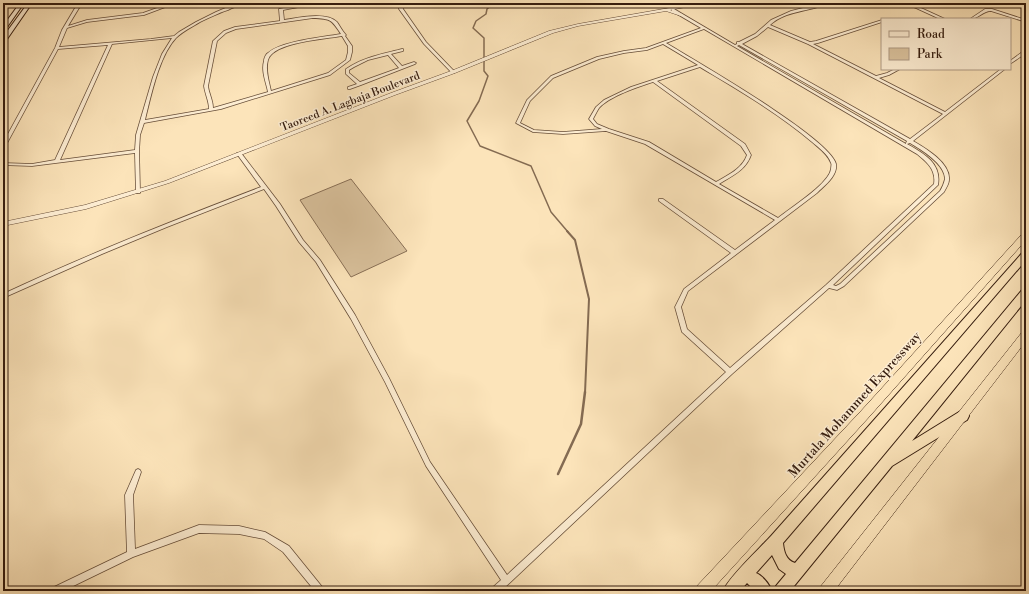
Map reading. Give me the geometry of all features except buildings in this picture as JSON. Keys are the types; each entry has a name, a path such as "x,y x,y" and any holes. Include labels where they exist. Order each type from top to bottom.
{"highway":[{"name":"Murtala Mohammed Expressway","path":"702,591 1026,235"},
{"path":"730,591 776,541 1026,254"},
{"path":"781,591 883,465 1026,293"},
{"path":"826,591 1026,334"},
{"path":"883,465 962,416"},
{"path":"776,541 778,555 781,561 791,570 798,570"},
{"path":"744,575 755,580 765,591"}],"main road":[{"path":"3,29 22,3"},
{"path":"3,41 30,3"}],"street":[{"path":"3,147 57,48 59,39 71,15 80,3"},
{"path":"66,27 87,21 144,14 174,3"},
{"path":"138,192 138,135 161,61 170,44 175,37 195,24 237,4 243,3"},
{"path":"282,21 281,10 294,5 318,3"},
{"path":"400,3 401,9 425,44 453,72"},
{"name":"Taoreed A. Lagbaja Boulevard","path":"3,224 86,207 167,182 453,72 551,32 578,25 666,11 705,3"},
{"path":"666,11 681,15 735,43 750,38 767,24 792,12 827,3"},
{"path":"907,3 941,18"},
{"path":"686,6 687,15"},
{"path":"675,9 681,15"},
{"path":"675,9 908,143 922,148 942,165 947,180 942,192 842,286 837,288 828,286"},
{"path":"974,18 986,10 991,10 1026,21"},
{"path":"142,122 211,110 329,74 348,60 350,46 335,22 328,18 312,17 282,21 235,28 225,32 215,41 206,86 206,92 211,101 211,110"},
{"path":"809,43 817,42 881,21"},
{"path":"767,24 877,77 946,114"},
{"path":"608,130 563,133 532,131 518,123 528,101 552,77 598,58 624,52 647,49 704,28"},
{"path":"270,93 267,83 266,59 273,50 286,45 344,35"},
{"path":"57,48 175,37"},
{"path":"151,40 170,44"},
{"path":"663,43 743,92 814,140 827,152 833,161 834,169 822,185 686,290 678,307 684,330 730,372"},
{"path":"57,162 110,44"},
{"path":"360,84 347,73 347,70 362,61 402,50"},
{"path":"1011,62 1026,51"},
{"path":"389,54 401,68"},
{"path":"349,88 414,63"},
{"path":"700,66 632,88 605,101 597,108 591,119 596,125 648,143 778,220"},
{"path":"340,67 351,67"},
{"path":"877,77 896,70"},
{"path":"908,143 1002,70"},
{"path":"654,80 743,145 749,155 748,161 717,183"},
{"path":"495,591 730,372 828,286 936,185 938,179 931,163 908,143"},
{"path":"3,164 32,165 137,151"},
{"path":"239,154 265,187 301,241 318,261 353,317 387,380 428,464 506,581"},
{"path":"3,296 50,273 124,242 265,187"},
{"path":"661,200 735,253"},
{"path":"131,554 130,495 138,472"},
{"path":"55,591 131,554 199,529 239,530 265,536 286,549 320,591"}],"green space":[{"path":"351,179 407,251 351,277 300,200"}],"waterway":[{"path":"41,6 45,3"},
{"path":"494,3 487,9 486,14 476,21 473,28 484,38 484,71 488,76 479,101 467,121 480,146 531,166 551,212 568,232"},
{"path":"567,231 575,240 589,299 585,393"},
{"path":"558,474 581,424 585,392"}]}
